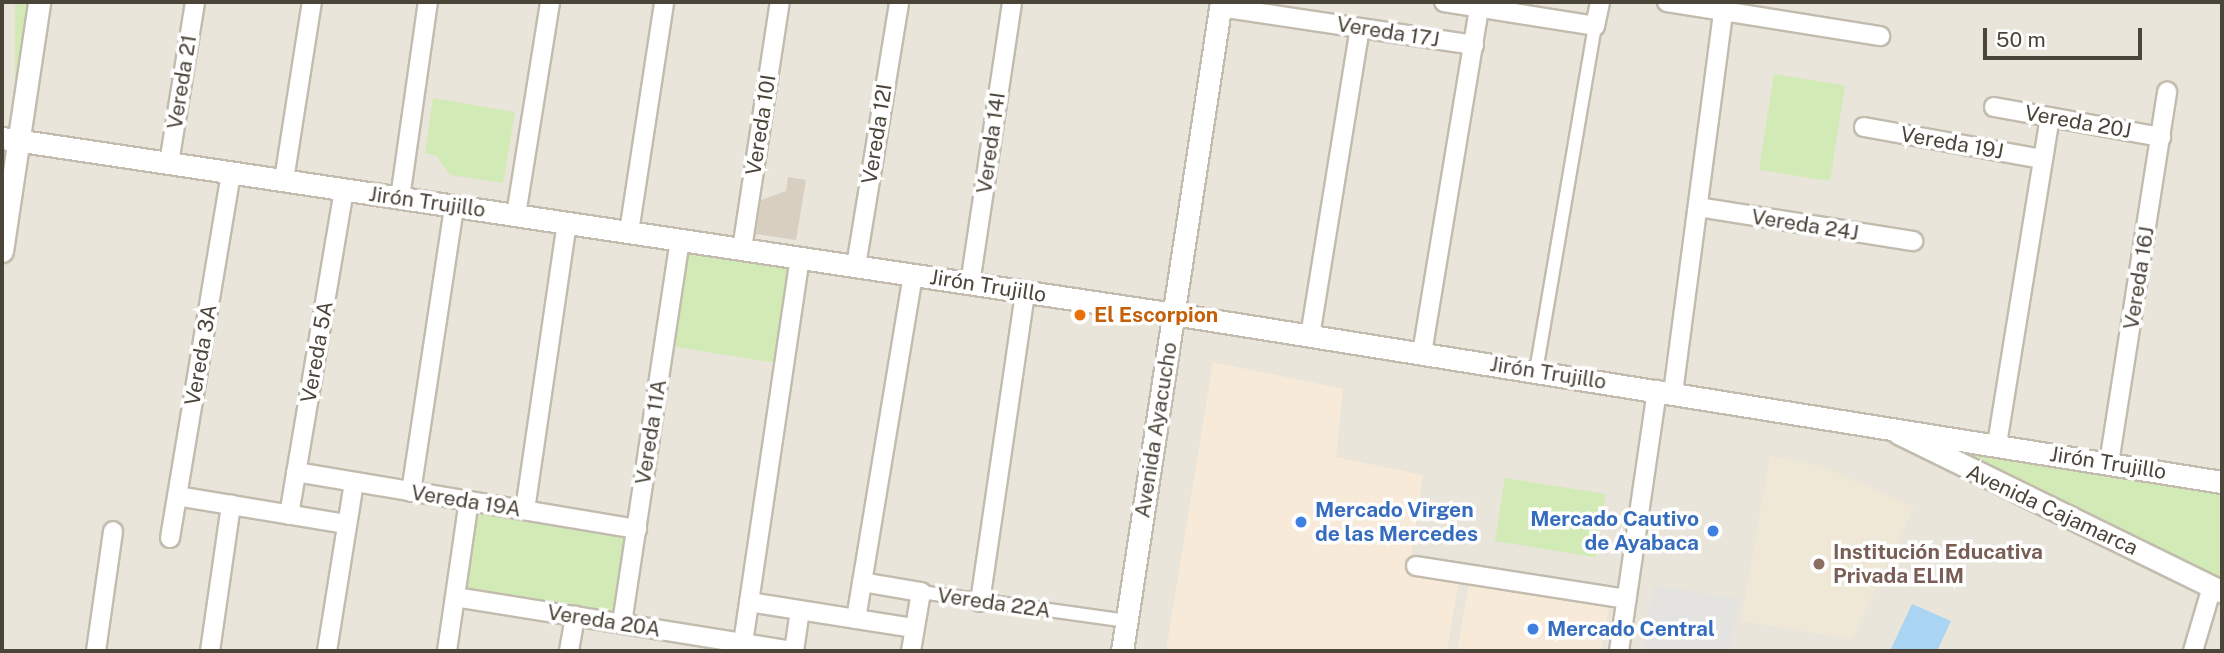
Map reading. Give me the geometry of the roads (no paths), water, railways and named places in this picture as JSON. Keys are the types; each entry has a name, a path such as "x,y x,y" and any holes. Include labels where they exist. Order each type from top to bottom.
{"street":[{"path":"2,251 10,139 39,2"},
{"name":"Vereda 21","path":"169,163 195,2"},
{"path":"285,180 312,2"},
{"path":"400,198 428,2"},
{"path":"516,215 550,2"},
{"path":"629,232 664,2"},
{"name":"Vereda 10I","path":"742,249 780,2"},
{"name":"Vereda 12I","path":"856,267 899,2"},
{"name":"Vereda 14I","path":"970,284 1012,2"},
{"path":"1444,2 1534,10 1595,26"},
{"path":"1536,371 1600,2"},
{"path":"1667,2 1880,36"},
{"name":"Vereda 17J","path":"1220,5 1474,45"},
{"name":"Avenida Ayacucho","path":"1122,651 1220,5"},
{"path":"1422,353 1479,7"},
{"path":"1619,651 1626,599 1698,207 1723,11"},
{"path":"1310,336 1360,28"},
{"name":"Vereda 16J","path":"2109,463 2167,92"},
{"name":"Vereda 20J","path":"1994,107 2161,137"},
{"path":"1997,444 2041,159 2050,117"},
{"name":"Vereda 19J","path":"1864,127 2041,159"},
{"name":"Jirón Trujillo","path":"10,139 1174,314 1884,425 2222,482"},
{"name":"Vereda 3A","path":"170,538 231,172"},
{"name":"Vereda 5A","path":"289,515 344,189"},
{"path":"411,492 454,206"},
{"name":"Vereda 24J","path":"1698,207 1913,242"},
{"path":"525,510 568,223"},
{"name":"Vereda 11A","path":"622,623 680,240"},
{"path":"743,643 800,258"},
{"path":"856,619 913,275"},
{"path":"980,602 1025,292"},
{"name":"Avenida Cajamarca","path":"1884,425 2217,589"},
{"name":"Vereda 19A","path":"296,472 637,529"},
{"path":"327,651 354,482"},
{"path":"177,496 346,524"},
{"path":"447,651 470,502"},
{"path":"210,651 231,505"},
{"path":"96,651 113,531"},
{"path":"1416,566 1626,599"},
{"name":"Vereda 22A","path":"862,582 980,602 1127,621"},
{"path":"2193,651 2217,589"},
{"path":"911,651 921,592"},
{"name":"Vereda 20A","path":"455,597 622,623 684,642 743,643 794,651"},
{"path":"749,602 914,628"},
{"path":"794,651 800,610"},
{"path":"569,651 575,616"}],"water":[{"path":"1912,604 1951,621 1937,651 1890,651"}],"place":[{"name":"El Escorpion","path":"1080,315"},
{"name":"Mercado Virgen de las Mercedes","path":"1301,522"},
{"name":"Mercado Cautivo de Ayabaca","path":"1713,531"},
{"name":"Institución Educativa Privada ELIM","path":"1819,564"},
{"name":"Mercado Central","path":"1533,629"}]}
